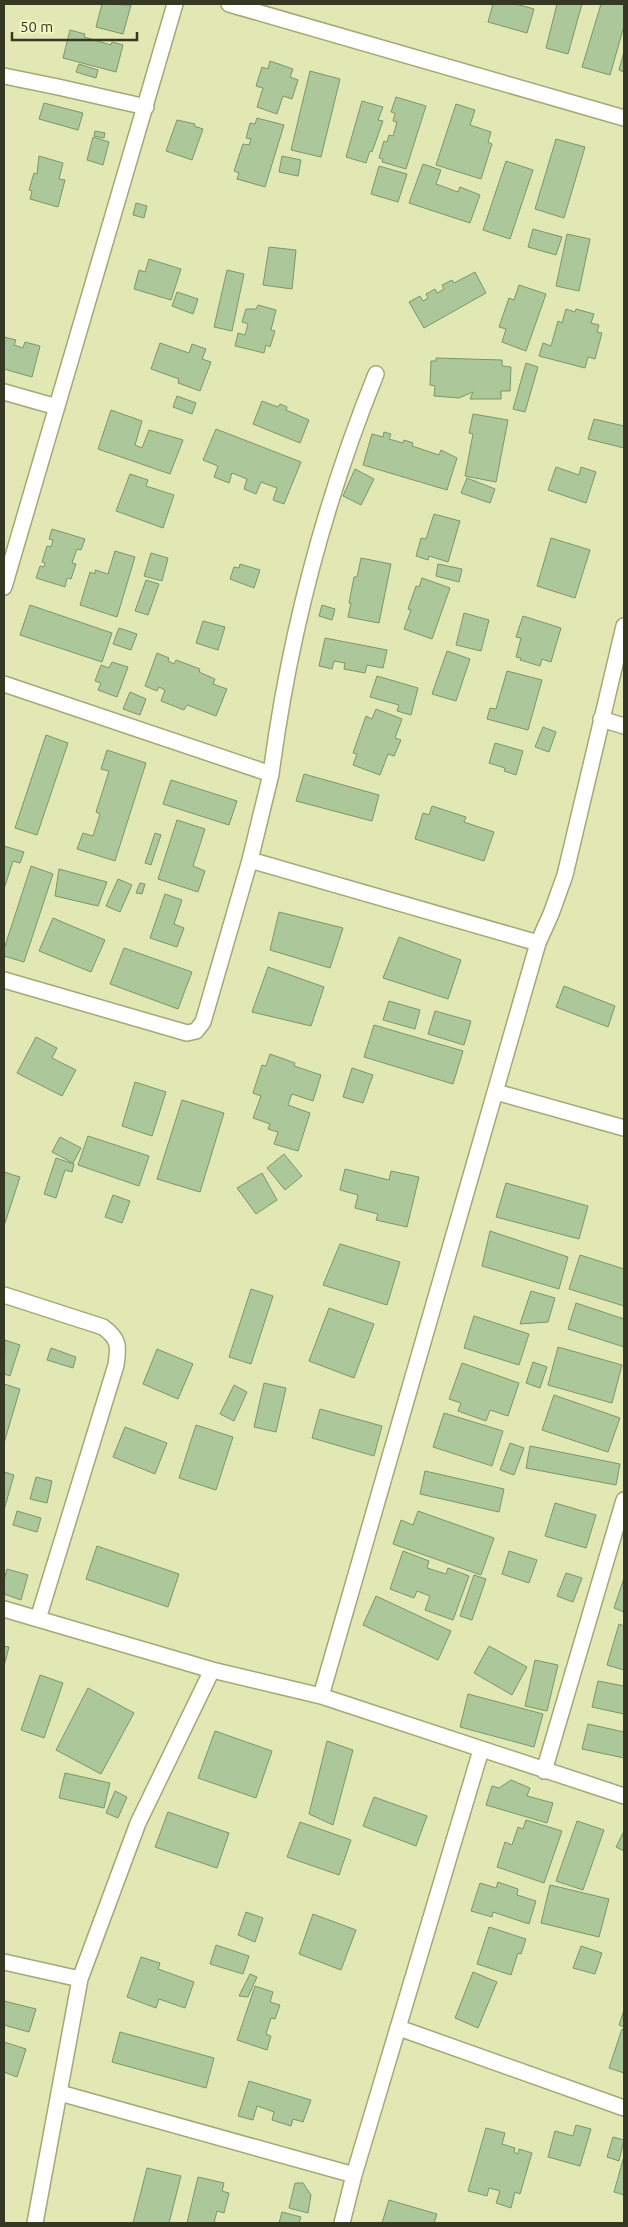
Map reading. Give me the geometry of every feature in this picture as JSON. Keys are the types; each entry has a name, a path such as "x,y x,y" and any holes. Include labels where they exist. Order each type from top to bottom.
{"street":[{"path":"4,587 175,4"},
{"path":"229,4 624,118"},
{"path":"4,76 58,86 146,107"},
{"path":"4,980 187,1033 196,1031 203,1022 250,860 270,774 280,706 295,633 328,506 350,437 376,374"},
{"path":"4,392 57,407"},
{"path":"321,1696 538,943 565,875 624,626"},
{"path":"4,684 270,774"},
{"path":"601,718 624,726"},
{"path":"250,860 538,943"},
{"path":"496,1092 624,1128"},
{"path":"4,1295 103,1326 115,1336 118,1349 116,1365 38,1619"},
{"path":"544,1771 624,1500"},
{"path":"4,1609 212,1670 321,1696 624,1796"},
{"path":"35,2223 80,1979 138,1823 212,1670"},
{"path":"342,2223 354,2175 438,1889 482,1750"},
{"path":"4,1962 80,1979"},
{"path":"398,2028 624,2108"},
{"path":"60,2092 354,2175"}],"building":[{"path":"102,4 131,5 123,34 96,27"},
{"path":"493,4 516,4 534,9 527,33 488,22"},
{"path":"557,4 582,4 568,54 546,48"},
{"path":"601,4 624,4 624,26 610,75 582,67"},
{"path":"70,30 85,34 84,37 111,45 112,42 123,45 116,72 63,58"},
{"path":"624,52 624,72 619,70"},
{"path":"270,61 293,69 290,77 298,80 292,99 283,96 277,114 257,107 263,88 256,86 262,67 268,69"},
{"path":"79,64 98,70 96,78 76,72"},
{"path":"310,71 340,79 321,157 291,150"},
{"path":"396,97 426,106 406,169 382,162 383,159 379,158 384,141 387,142 389,135 393,136 397,122 393,121 395,113 391,112"},
{"path":"362,101 383,107 378,120 383,121 366,163 346,157"},
{"path":"44,103 83,113 78,130 39,119"},
{"path":"456,104 475,110 470,125 491,132 488,142 492,144 481,179 436,165"},
{"path":"257,118 284,125 265,187 237,179 239,173 234,171 243,144 249,145 251,139 246,138 250,123 255,124"},
{"path":"177,120 195,124 194,126 203,129 192,160 166,151"},
{"path":"95,131 105,133 104,138 94,136"},
{"path":"93,137 109,142 103,165 87,160"},
{"path":"556,139 585,147 564,218 535,209"},
{"path":"39,156 63,163 59,179 65,180 58,207 30,199 32,191 29,190 34,173 37,174"},
{"path":"282,156 301,160 298,176 279,172"},
{"path":"506,161 533,170 510,239 483,230"},
{"path":"423,164 441,170 436,184 458,192 460,187 480,195 470,223 409,203"},
{"path":"379,166 407,174 398,202 371,194"},
{"path":"136,203 147,206 144,218 133,215"},
{"path":"533,229 562,237 556,255 528,247"},
{"path":"567,234 590,239 579,291 556,286"},
{"path":"269,247 296,250 292,289 263,285"},
{"path":"149,259 181,269 171,300 134,289 139,270 145,272"},
{"path":"227,270 244,274 232,331 214,327"},
{"path":"475,272 486,293 424,328 409,302 420,296 423,301 428,298 426,294 435,289 437,293 444,289 442,285 452,280 454,283"},
{"path":"519,285 546,294 526,351 502,342 506,329 499,327 509,298 514,300"},
{"path":"177,292 198,299 193,314 172,306"},
{"path":"258,305 276,310 271,330 275,331 270,347 266,345 264,353 235,346 238,333 245,335 248,324 242,322 246,309 256,309"},
{"path":"566,309 575,312 576,309 594,314 591,323 599,325 597,332 602,333 595,359 588,357 585,368 539,356 543,343 551,346 558,321 562,323"},
{"path":"4,337 16,340 14,345 23,348 25,342 40,346 32,377 4,369"},
{"path":"160,343 189,353 192,344 206,349 202,359 211,362 200,391 178,383 179,379 151,369"},
{"path":"436,358 502,360 502,366 511,367 510,391 501,391 501,399 470,399 473,392 459,398 434,396 435,386 430,385 431,361 436,361"},
{"path":"526,363 538,367 525,412 513,409"},
{"path":"177,396 196,403 192,414 173,407"},
{"path":"262,401 278,407 280,404 287,407 286,410 309,420 300,443 253,424"},
{"path":"111,410 142,421 135,445 142,448 149,430 183,440 170,474 98,449"},
{"path":"473,414 508,420 496,482 465,476 473,434 469,433"},
{"path":"594,419 624,426 624,448 588,439"},
{"path":"216,429 301,462 284,504 273,500 277,488 261,482 256,494 244,489 247,479 232,473 229,483 214,477 218,466 203,460"},
{"path":"384,432 391,434 389,439 403,443 404,440 413,443 412,446 439,455 441,450 457,458 447,490 363,465 372,434 383,437"},
{"path":"556,467 579,475 581,467 596,472 586,503 548,490"},
{"path":"355,469 374,479 361,505 343,496"},
{"path":"130,474 148,480 146,486 174,495 163,528 116,511"},
{"path":"467,478 495,489 490,503 461,493"},
{"path":"434,514 460,521 448,562 429,556 428,560 416,556 421,538 426,539"},
{"path":"52,529 85,539 81,550 77,549 72,563 76,564 71,579 67,578 65,587 36,578 40,566 44,567 45,563 42,562 47,546 51,547 53,540 49,539"},
{"path":"551,538 590,550 575,598 537,586"},
{"path":"115,551 135,557 117,617 80,605 90,572 95,574 95,570 108,574"},
{"path":"151,553 168,558 162,581 144,576"},
{"path":"361,558 391,564 379,623 348,617 354,577 357,577"},
{"path":"240,564 260,570 254,588 230,579 234,567 239,568"},
{"path":"438,564 462,569 459,582 436,576"},
{"path":"422,578 450,588 432,639 404,629 411,610 408,609 416,586 419,587"},
{"path":"146,580 159,584 148,615 135,611"},
{"path":"30,605 112,633 102,662 20,635"},
{"path":"322,605 335,609 332,620 319,616"},
{"path":"464,613 489,620 481,651 456,645"},
{"path":"523,616 561,628 551,662 542,659 540,666 516,657 521,638 516,637"},
{"path":"203,621 225,627 218,650 196,643"},
{"path":"119,628 137,634 131,650 113,644"},
{"path":"325,638 387,650 383,668 367,665 365,673 344,669 345,663 334,661 332,669 319,666"},
{"path":"447,651 470,659 456,701 432,694"},
{"path":"157,653 169,658 168,661 174,664 176,660 200,669 199,672 215,679 213,684 227,689 216,716 187,705 184,710 161,701 165,690 159,687 157,691 145,686"},
{"path":"112,662 128,667 117,697 98,690 101,683 95,681 101,665 109,668"},
{"path":"507,671 542,680 528,730 487,719 490,708 496,709"},
{"path":"377,676 418,688 411,715 397,711 399,705 370,697"},
{"path":"130,692 146,699 140,715 123,709"},
{"path":"376,709 402,719 395,738 401,740 394,756 388,754 380,775 353,765 357,754 353,753 366,716 372,719"},
{"path":"543,727 556,732 549,752 535,747"},
{"path":"46,735 68,743 37,835 15,828"},
{"path":"495,743 523,751 516,775 504,771 505,768 489,763"},
{"path":"107,750 146,763 115,861 77,849 83,833 93,836 100,814 96,812 109,771 101,769"},
{"path":"304,774 379,795 372,821 296,801"},
{"path":"171,780 237,801 229,825 163,804"},
{"path":"432,806 466,817 464,822 494,832 484,861 415,839 423,813 429,815"},
{"path":"177,820 205,829 193,866 205,871 198,892 158,879"},
{"path":"155,833 161,835 151,865 145,863"},
{"path":"4,846 24,852 20,863 13,861 4,889"},
{"path":"31,866 53,874 24,962 4,956 4,949"},
{"path":"59,869 107,882 98,906 55,896"},
{"path":"118,879 132,885 120,912 106,906"},
{"path":"140,883 145,884 142,894 136,893"},
{"path":"165,894 182,900 174,924 184,928 177,947 150,938"},
{"path":"279,912 343,928 330,968 270,950"},
{"path":"53,918 105,940 91,972 39,951"},
{"path":"399,937 461,960 448,999 383,978"},
{"path":"124,948 192,972 178,1009 110,984"},
{"path":"268,967 324,987 311,1026 252,1012"},
{"path":"564,986 615,1006 608,1027 556,1007"},
{"path":"389,1001 420,1010 415,1029 383,1020"},
{"path":"435,1011 471,1021 464,1045 428,1034"},
{"path":"374,1025 463,1051 453,1084 364,1057"},
{"path":"36,1037 57,1048 52,1058 76,1070 62,1096 17,1073"},
{"path":"270,1054 295,1063 294,1066 321,1075 313,1101 292,1094 288,1105 310,1113 298,1151 274,1144 278,1132 268,1129 270,1124 253,1118 261,1096 253,1093 262,1065 266,1066"},
{"path":"352,1068 373,1075 363,1103 343,1097"},
{"path":"135,1082 166,1092 152,1136 122,1126"},
{"path":"182,1100 224,1113 200,1192 157,1179"},
{"path":"88,1136 149,1156 139,1186 78,1165"},
{"path":"60,1137 81,1148 73,1163 52,1152"},
{"path":"284,1154 302,1176 285,1190 267,1168"},
{"path":"56,1158 74,1164 72,1172 65,1170 56,1198 44,1194"},
{"path":"345,1169 389,1180 391,1171 419,1177 407,1227 376,1220 378,1214 355,1208 358,1195 340,1190"},
{"path":"4,1172 20,1177 4,1226"},
{"path":"262,1173 277,1200 256,1214 237,1188"},
{"path":"506,1183 588,1206 579,1239 496,1217"},
{"path":"113,1195 130,1201 122,1223 105,1217"},
{"path":"490,1231 568,1257 559,1289 482,1266"},
{"path":"340,1244 400,1262 387,1305 323,1285"},
{"path":"580,1255 624,1269 624,1306 569,1289"},
{"path":"251,1289 273,1296 251,1364 229,1357"},
{"path":"531,1291 555,1298 548,1322 520,1324"},
{"path":"576,1303 624,1319 624,1347 568,1329"},
{"path":"329,1308 374,1324 354,1378 309,1361"},
{"path":"474,1316 529,1334 519,1365 464,1348"},
{"path":"5,1340 20,1345 10,1376 4,1374"},
{"path":"558,1347 622,1365 612,1403 548,1385"},
{"path":"51,1348 76,1357 73,1368 47,1360"},
{"path":"157,1349 193,1364 178,1399 143,1384"},
{"path":"533,1362 547,1367 540,1388 526,1383"},
{"path":"462,1363 519,1383 508,1416 490,1410 486,1421 458,1411 461,1403 449,1399"},
{"path":"264,1383 286,1388 276,1432 254,1427"},
{"path":"4,1384 20,1389 4,1443"},
{"path":"234,1385 247,1392 234,1421 220,1414"},
{"path":"554,1395 620,1418 608,1452 542,1430"},
{"path":"320,1409 382,1426 374,1456 312,1438"},
{"path":"444,1413 503,1431 492,1466 433,1447"},
{"path":"196,1425 233,1437 216,1490 179,1478"},
{"path":"125,1427 167,1443 155,1474 113,1457"},
{"path":"510,1443 524,1448 514,1475 500,1470"},
{"path":"530,1446 620,1464 616,1485 526,1468"},
{"path":"425,1471 504,1489 499,1512 420,1494"},
{"path":"4,1472 14,1475 4,1510"},
{"path":"36,1477 52,1481 47,1503 30,1499"},
{"path":"555,1503 596,1515 586,1548 545,1536"},
{"path":"17,1511 41,1518 37,1532 13,1525"},
{"path":"418,1511 494,1538 481,1575 393,1544 401,1520 413,1525"},
{"path":"97,1546 179,1574 168,1607 86,1579"},
{"path":"403,1551 429,1561 427,1568 446,1574 448,1568 469,1576 453,1620 425,1610 430,1596 417,1591 414,1598 390,1589"},
{"path":"509,1551 537,1560 529,1583 502,1574"},
{"path":"7,1569 28,1575 21,1600 4,1594 4,1580"},
{"path":"566,1573 582,1578 573,1602 557,1596"},
{"path":"474,1575 486,1579 472,1620 460,1616"},
{"path":"624,1578 624,1612 614,1608"},
{"path":"376,1596 451,1631 438,1660 363,1625"},
{"path":"619,1624 624,1626 624,1670 607,1665"},
{"path":"4,1646 9,1647 4,1666"},
{"path":"489,1646 527,1667 512,1695 474,1673"},
{"path":"535,1660 558,1665 547,1711 525,1706"},
{"path":"40,1675 63,1683 44,1738 21,1730"},
{"path":"598,1681 624,1686 624,1714 592,1707"},
{"path":"88,1688 134,1713 101,1774 56,1750"},
{"path":"468,1694 543,1714 534,1747 460,1727"},
{"path":"588,1724 624,1732 624,1758 582,1749"},
{"path":"215,1731 272,1751 256,1798 198,1778"},
{"path":"327,1741 353,1750 333,1825 309,1814"},
{"path":"65,1773 110,1783 104,1808 59,1798"},
{"path":"511,1780 530,1788 527,1796 553,1803 547,1823 486,1805 492,1786 499,1788"},
{"path":"115,1791 127,1797 118,1818 106,1813"},
{"path":"374,1797 427,1816 416,1846 363,1826"},
{"path":"168,1812 229,1833 217,1868 155,1847"},
{"path":"526,1820 562,1831 544,1883 497,1867 505,1842 512,1845 518,1827 523,1829"},
{"path":"577,1821 604,1830 583,1890 556,1881"},
{"path":"300,1822 351,1840 339,1875 287,1857"},
{"path":"624,1831 624,1851 616,1847"},
{"path":"498,1882 518,1889 517,1895 536,1901 529,1924 493,1912 492,1917 471,1911 480,1883 496,1888"},
{"path":"550,1885 609,1899 599,1937 541,1923"},
{"path":"246,1912 263,1918 255,1942 238,1935"},
{"path":"313,1914 356,1930 341,1970 299,1954"},
{"path":"489,1927 526,1939 521,1954 518,1953 511,1975 477,1964"},
{"path":"216,1945 249,1956 243,1974 210,1964"},
{"path":"581,1946 602,1953 595,1974 573,1968"},
{"path":"141,1957 160,1963 158,1969 194,1982 185,2008 159,1999 156,2008 127,1997"},
{"path":"473,1972 497,1982 478,2028 455,2018"},
{"path":"250,1974 257,1977 248,1997 239,1996"},
{"path":"255,1986 273,1992 270,2002 280,2005 275,2019 271,2018 266,2034 271,2036 267,2050 237,2040"},
{"path":"4,2001 36,2009 29,2032 4,2025"},
{"path":"624,2010 624,2027 619,2025"},
{"path":"622,2029 624,2030 624,2073 609,2068"},
{"path":"120,2032 214,2058 206,2088 112,2062"},
{"path":"4,2042 26,2049 17,2077 4,2072"},
{"path":"249,2081 311,2100 303,2122 293,2119 291,2126 272,2120 274,2112 257,2106 253,2120 238,2116"},
{"path":"576,2125 591,2129 580,2166 548,2157 555,2131 573,2136"},
{"path":"486,2128 505,2133 502,2144 515,2148 514,2152 518,2154 519,2149 532,2153 520,2194 515,2192 511,2208 496,2203 500,2191 489,2188 487,2196 468,2191"},
{"path":"613,2137 624,2140 619,2161 607,2157"},
{"path":"624,2156 624,2195 614,2192"},
{"path":"147,2168 181,2176 169,2223 133,2223"},
{"path":"198,2177 224,2183 222,2191 229,2193 224,2213 217,2211 214,2223 187,2223"},
{"path":"295,2183 303,2183 311,2195 308,2213 289,2208"},
{"path":"389,2200 437,2214 434,2223 382,2223"},
{"path":"282,2212 301,2217 299,2223 279,2223"}]}
